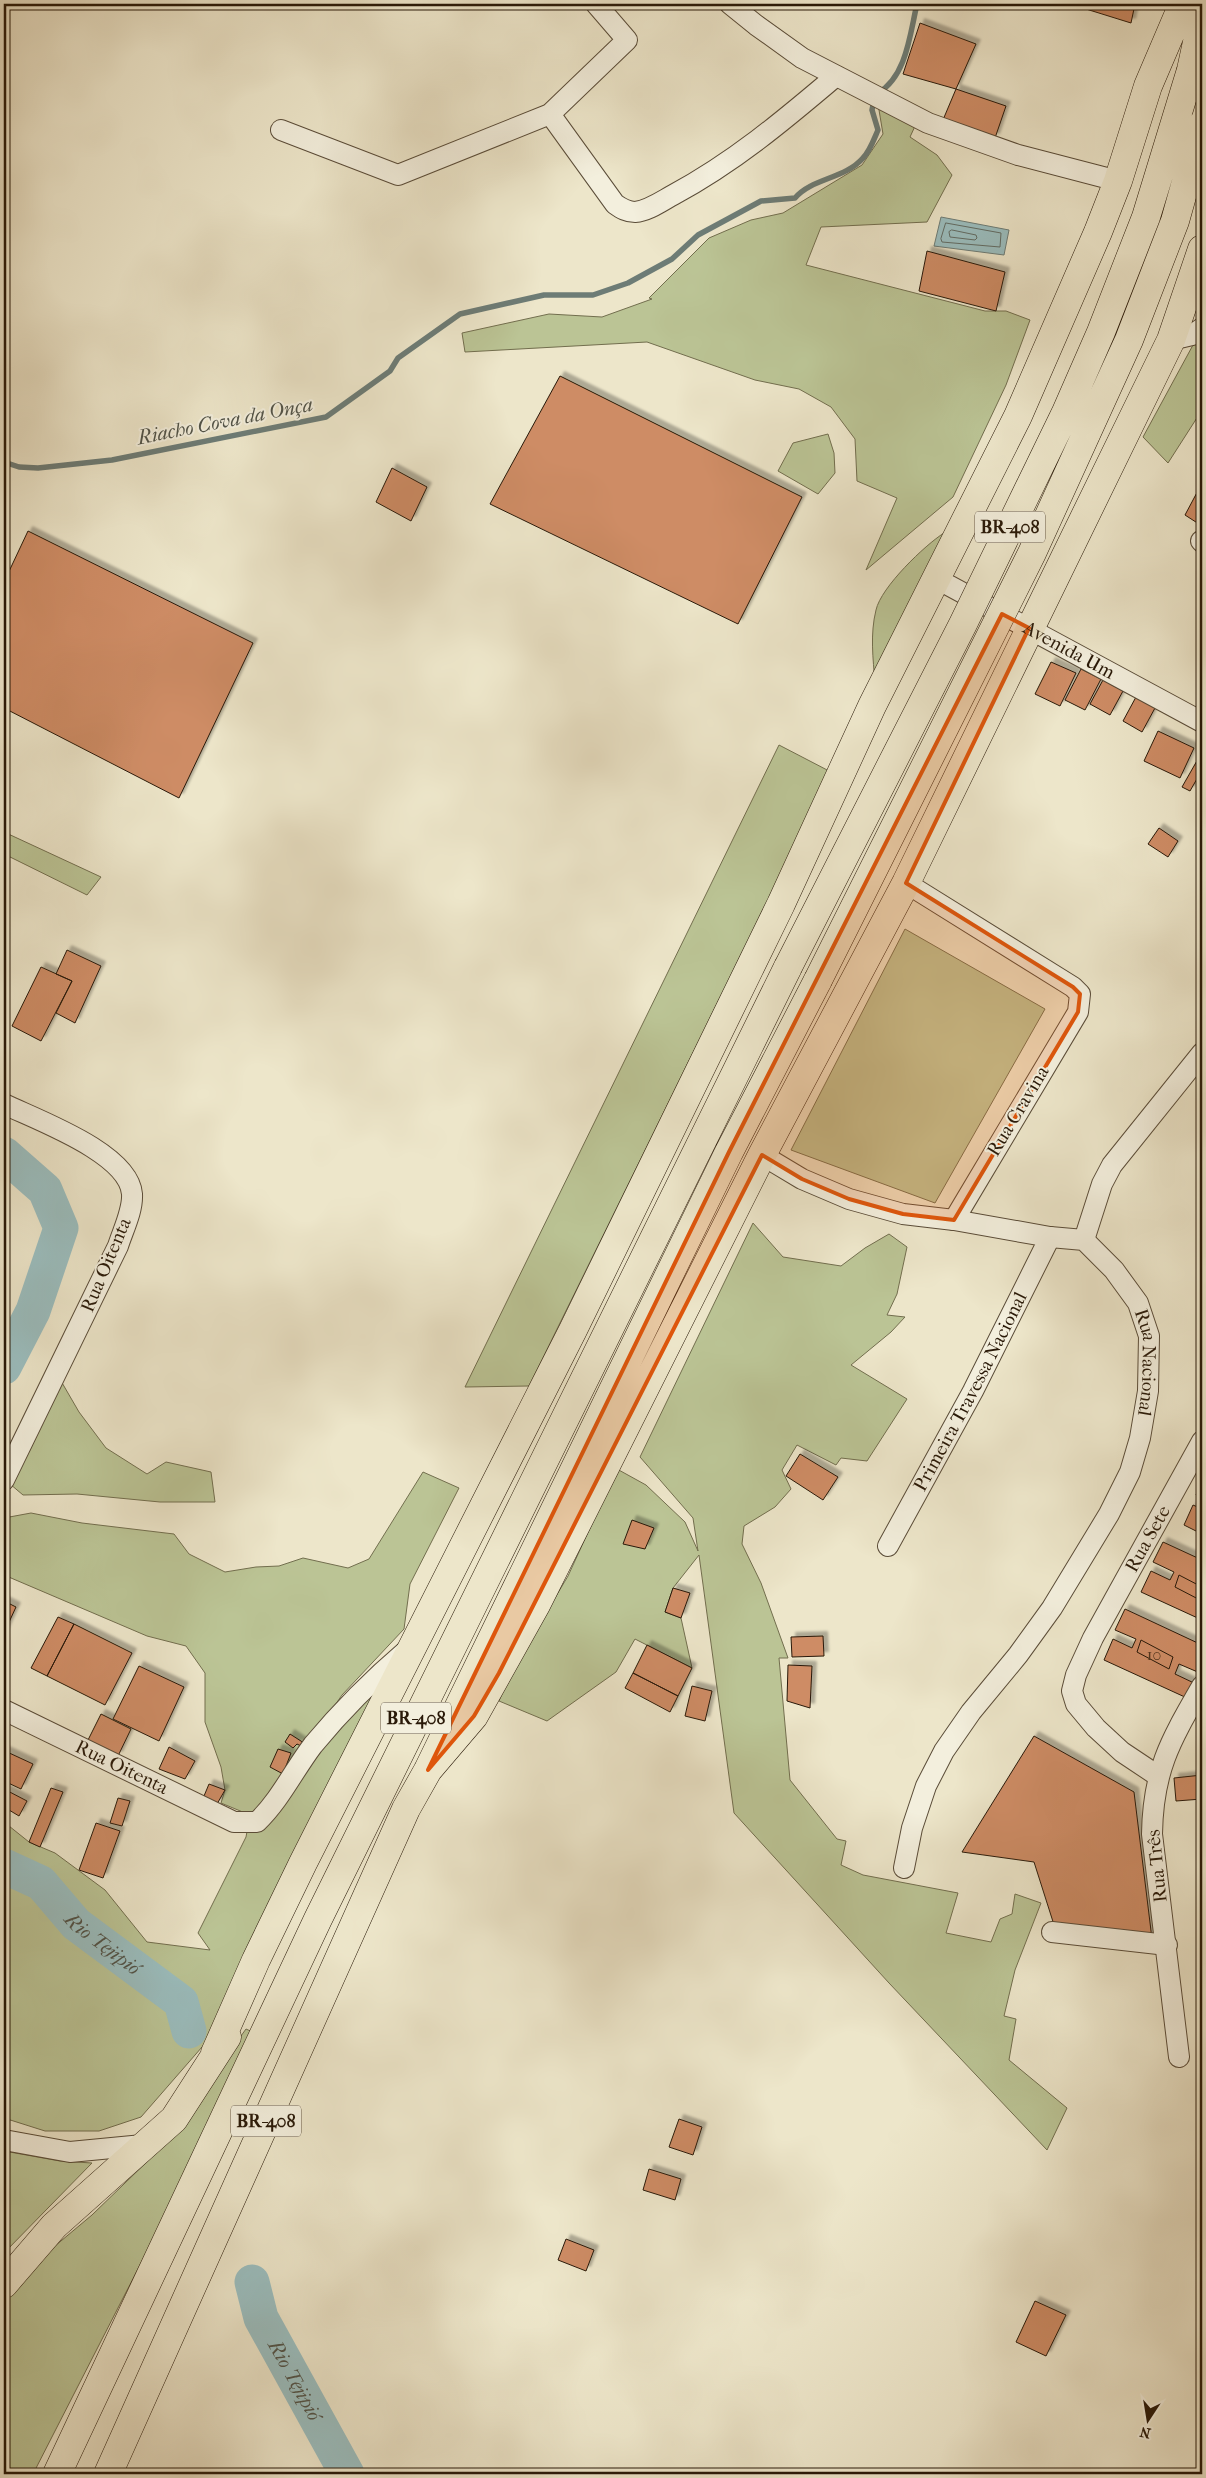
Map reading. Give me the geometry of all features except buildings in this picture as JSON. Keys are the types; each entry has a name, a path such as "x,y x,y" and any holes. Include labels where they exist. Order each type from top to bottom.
{"highway":[{"path":"215,2053 260,1951 577,1321 781,904 872,706 1018,416 1076,288 1118,181 1148,86 1183,4"},
{"name":"BR-408","path":"57,2474 318,1919 788,967 963,624 1066,412 1101,332 1146,217 1191,70 1202,19"},
{"name":"BR-408","path":"108,2474 406,1809 428,1770 729,1152 818,980 1032,554 1129,340 1175,221 1202,125"},
{"path":"428,1770 474,1716 536,1605 762,1155 906,883 1171,340 1202,248"},
{"path":"4,2284 54,2226 174,2119 215,2053 318,1919"}],"street":[{"path":"280,130 398,175 550,114 627,40 596,4"},
{"path":"730,4 802,58 945,130 1018,155 1118,181"},
{"path":"550,114 615,204 625,211 637,212 652,207 713,173 754,145 836,76"},
{"path":"1171,340 1192,335 1202,328"},
{"name":"Avenida Um","path":"937,579 1202,722"},
{"name":"Rua Cravina","path":"906,883 1073,987 1080,994 1081,1001 1078,1012 954,1220"},
{"path":"762,1155 802,1179 849,1199 903,1214 954,1220 1050,1237 1084,1240 1102,1184 1112,1165 1202,1053"},
{"name":"Rua Oitenta","path":"4,1104 81,1142 108,1158 125,1175 132,1194 129,1212 118,1246 4,1480"},
{"name":"Primeira Travessa Nacional","path":"888,1546 973,1391 1050,1237"},
{"name":"Rua Nacional","path":"904,1868 912,1828 926,1786 944,1751 971,1712 1018,1655 1074,1574 1130,1472 1140,1438 1148,1391 1149,1336 1138,1303 1114,1270 1084,1240"},
{"name":"Rua Sete","path":"1158,1776 1116,1746 1096,1728 1076,1704 1072,1692 1076,1675 1093,1638 1202,1440"},
{"name":"Rua Oitenta","path":"4,1710 240,1824 257,1822 267,1812 312,1747 337,1716 358,1694 415,1644"},
{"name":"Rua Três","path":"1179,2057 1167,1945 1152,1834 1152,1813 1158,1776 1172,1740 1202,1686"},
{"path":"1052,1932 1167,1945"},
{"path":"4,2140 70,2152 143,2145"}],"highlighted area":[{"path":"1002,614 1029,628 906,883 1073,987 1080,994 1078,1012 954,1220 903,1214 849,1199 802,1179 762,1155 499,1673 474,1716 428,1770 729,1152"}],"green space":[{"path":"878,104 916,124 910,137 937,155 952,175 927,222 821,227 806,265 985,311 1006,311 1030,320 1006,385 953,497 866,570 897,498 857,481 855,439 831,407 799,389 755,380 647,342 465,352 462,333 549,314 602,317 652,299 649,298 709,238 751,220 783,213 862,165 883,134"},
{"path":"1202,334 1202,410 1168,463 1143,437 1193,345"},
{"path":"828,434 834,453 835,473 818,494 778,471 793,443"},
{"path":"944,533 875,683 873,655 874,619 880,601 886,590 905,567"},
{"path":"779,745 831,772 529,1386 465,1387"},
{"path":"4,832 101,877 87,895 4,854"},
{"path":"905,929 1045,1009 935,1203 791,1150"},
{"path":"753,1223 783,1257 841,1266 865,1248 889,1234 907,1247 897,1294 887,1315 905,1317 891,1332 851,1365 907,1399 867,1461 841,1458 836,1465 797,1445 782,1470 791,1489 775,1507 744,1526 742,1544 761,1583 788,1658 779,1658 790,1780 837,1839 846,1841 841,1865 863,1875 958,1893 946,1933 991,1942 1000,1919 1012,1914 1015,1894 1041,1903 1015,1970 1004,2016 1016,2019 1009,2060 1067,2108 1047,2150 889,1983 734,1813 699,1555 673,1588 665,1612 681,1618 692,1668 635,1639 616,1672 547,1721 499,1701 509,1675 568,1576 617,1469 646,1485 685,1522 698,1551 693,1518 640,1457"},
{"path":"61,1381 79,1412 106,1448 147,1474 166,1462 211,1472 215,1502 160,1502 77,1494 23,1495 10,1484 30,1450"},
{"path":"423,1472 459,1488 410,1584 404,1629 342,1695 277,1789 250,1815 221,1803 225,1790 221,1767 205,1722 205,1673 186,1646 147,1636 4,1575 4,1518 31,1513 82,1523 174,1534 189,1554 225,1572 256,1567 279,1566 303,1558 348,1568 369,1559"},
{"path":"387,1673 209,2039 141,2117 99,2131 45,2131 4,2118 4,1822 29,1842 55,1853 105,1890 147,1942 210,1950 198,1933 246,1837 248,1826 289,1788"},
{"path":"246,2029 255,2033 163,2220 33,2474 4,2474 4,2304 49,2251 92,2215 157,2152"},
{"path":"4,2151 60,2161 92,2163 4,2253"}],"water":[{"path":"941,217 1009,230 1004,255 934,246"}],"waterway":[{"name":"Riacho Cova da Onça","path":"878,93 888,85 901,65 906,53 917,4"},
{"name":"Riacho Cova da Onça","path":"4,462 19,467 38,468 112,460 326,417 390,371 398,358 460,314 544,295 593,295 628,283 672,259 698,235 761,201 795,198 810,186 856,165 872,145 878,130 872,110 874,100"},
{"name":"Rio Tejipió","path":"4,1154 45,1190 61,1228 33,1311 4,1367"},
{"name":"Rio Tejipió","path":"4,1866 41,1883 76,1924 181,2002 189,2031"},
{"name":"Rio Tejipió","path":"252,2282 261,2318 347,2474"}]}
